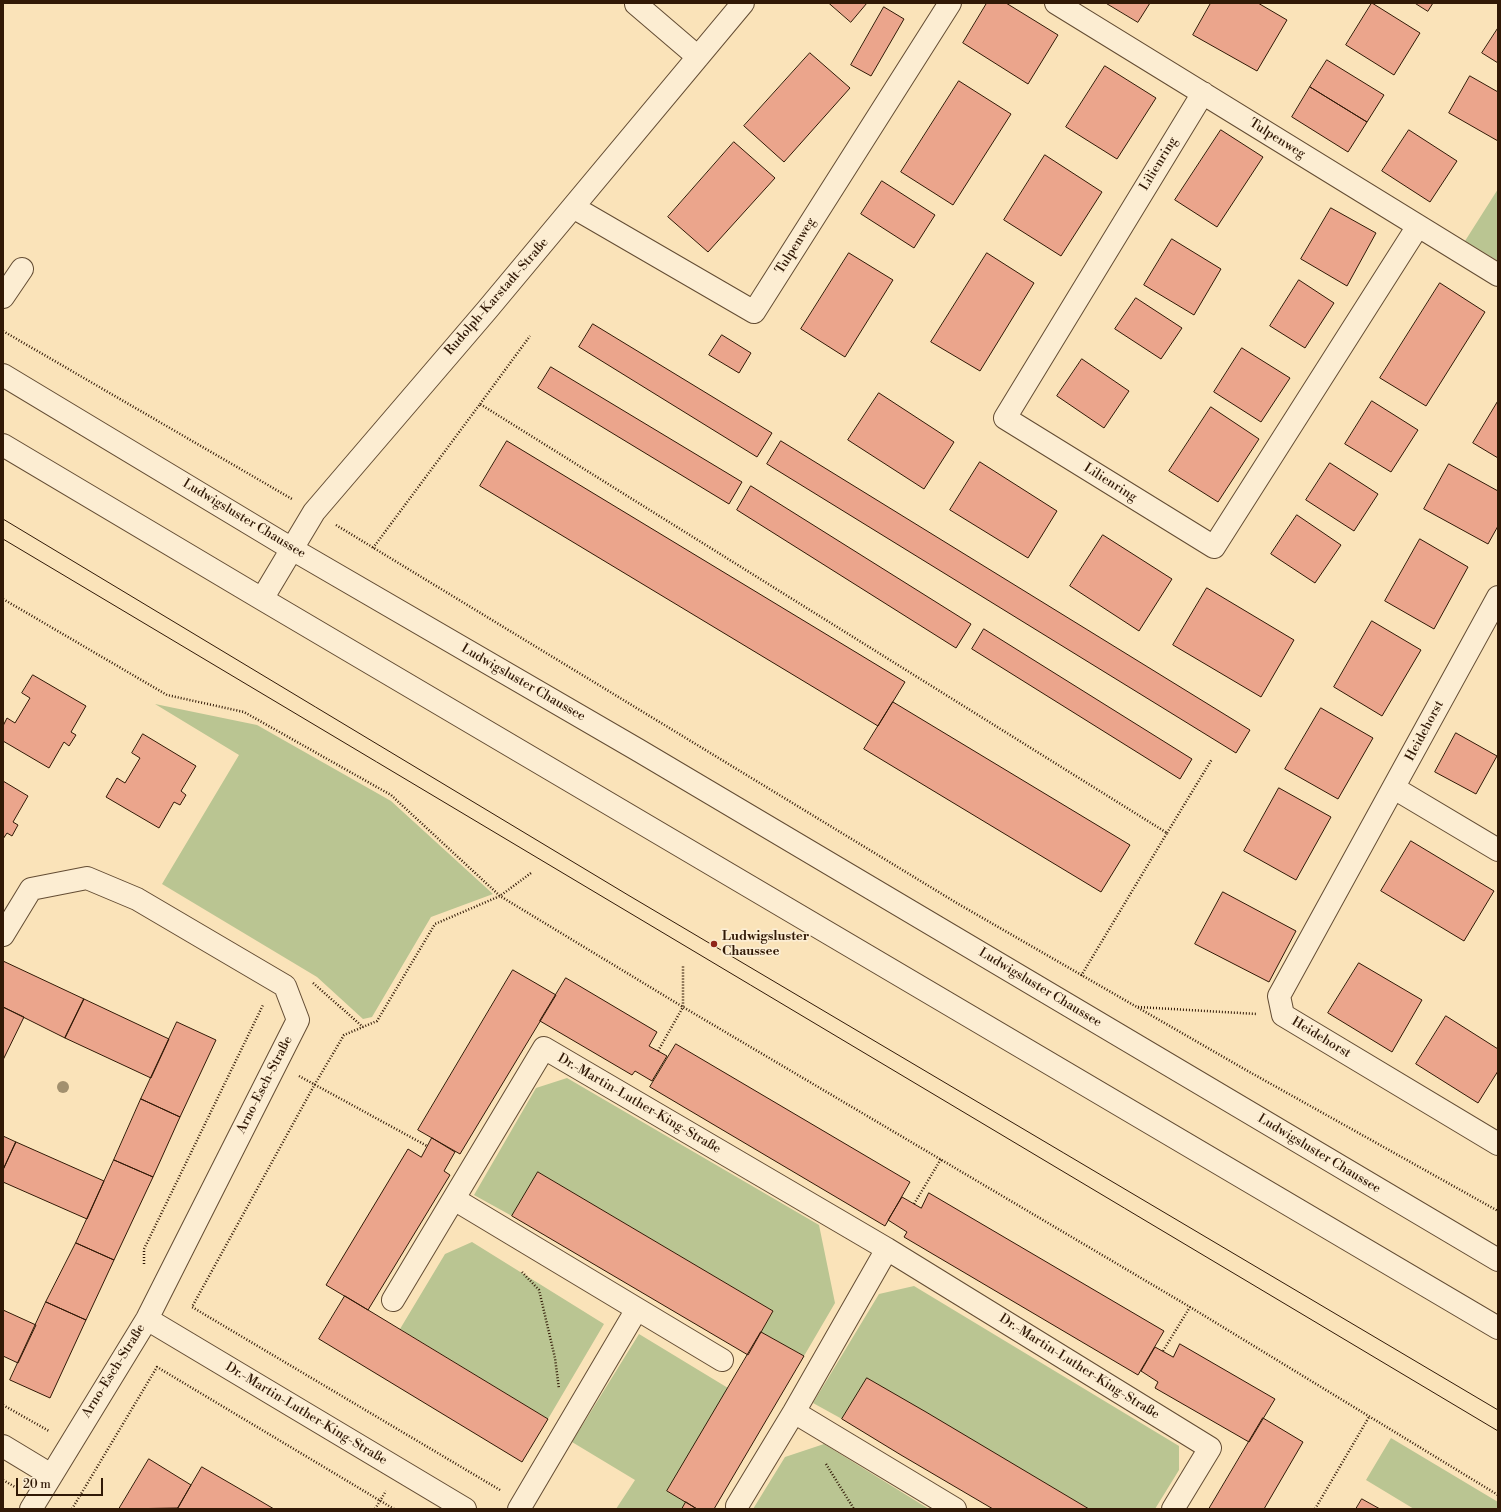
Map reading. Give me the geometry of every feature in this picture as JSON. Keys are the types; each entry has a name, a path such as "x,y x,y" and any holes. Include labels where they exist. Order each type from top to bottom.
{"street":[{"name":"Rudolph-Karstadt-Straße","path":"262,600 314,512 488,310 743,3"},
{"name":"Tulpenweg","path":"573,207 754,312 950,3"},
{"name":"Tulpenweg","path":"1056,3 1498,275"},
{"path":"636,4 698,57"},
{"name":"Lilienring","path":"1203,93 1005,418 1194,535 1214,547 1418,226"},
{"path":"3,297 22,269"},
{"name":"Ludwigsluster Chaussee","path":"3,375 292,549 651,758 1498,1260"},
{"path":"3,444 262,600 1498,1328"},
{"name":"Heidehorst","path":"1498,597 1279,996 1284,1015 1498,1144"},
{"path":"1394,788 1498,850"},
{"name":"Arno-Esch-Straße","path":"3,934 31,889 88,878 137,900 285,986 298,1020 147,1319 31,1509"},
{"name":"Dr.-Martin-Luther-King-Straße","path":"393,1300 544,1048 887,1248 1210,1448 1173,1509"},
{"path":"454,1199 722,1360"},
{"path":"737,1506 794,1412 887,1248"},
{"path":"520,1506 637,1309"},
{"name":"Dr.-Martin-Luther-King-Straße","path":"147,1319 465,1509"},
{"path":"794,1412 955,1509"},
{"path":"3,1446 51,1475"}],"path":[{"path":"3,331 314,512 953,901 1246,1070 1498,1211"},
{"path":"373,548 530,336"},
{"path":"480,404 1167,833"},
{"path":"3,599 167,695 244,712 392,795 500,896 683,1007 1190,1307 1498,1495"},
{"path":"1081,976 1212,759"},
{"path":"520,1506 192,1307 315,1084 344,1036 377,1021 435,924 500,896 531,873"},
{"path":"658,1051 683,1007 683,965"},
{"path":"1136,1007 1284,1015"},
{"path":"276,1063 427,1146"},
{"path":"914,1204 941,1159"},
{"path":"518,1268 539,1290 555,1358 564,1432"},
{"path":"1163,1352 1190,1307"},
{"path":"72,1509 157,1367 394,1509"},
{"path":"3,1405 70,1443"},
{"path":"1315,1509 1369,1417"}],"green space":[{"path":"1498,189 1498,261 1465,241"},
{"path":"155,704 257,725 391,801 493,894 431,917 372,1017 363,1019 317,977 162,884 239,755"},
{"path":"567,1078 819,1225 835,1303 804,1356 761,1332 773,1311 538,1172 512,1216 474,1195 536,1088"},
{"path":"472,1242 604,1324 548,1419 400,1329 445,1254"},
{"path":"914,1286 1179,1446 1179,1470 1155,1509 1089,1509 867,1378 842,1419 813,1403 879,1294"},
{"path":"639,1334 728,1388 667,1491 686,1502 682,1509 616,1509 635,1480 572,1442"},
{"path":"1391,1438 1498,1502 1498,1509 1414,1509 1366,1480"},
{"path":"824,1444 929,1509 753,1509 785,1457"}],"building":[{"path":"829,3 867,3 851,22"},
{"path":"987,3 1006,3 1058,35 1028,84 963,43"},
{"path":"1106,3 1150,3 1138,22"},
{"path":"1211,3 1258,3 1287,20 1257,71 1193,35"},
{"path":"1372,3 1420,33 1394,75 1346,45"},
{"path":"1415,3 1433,3 1428,11"},
{"path":"884,7 904,19 871,76 851,65"},
{"path":"1498,28 1498,63 1482,53"},
{"path":"810,53 850,88 784,162 744,126"},
{"path":"1327,60 1384,95 1367,122 1310,87"},
{"path":"1105,66 1156,98 1117,159 1066,127"},
{"path":"1470,76 1498,92 1498,141 1449,113"},
{"path":"959,81 1011,114 953,205 901,172"},
{"path":"1310,87 1367,122 1348,152 1292,117"},
{"path":"1221,130 1263,157 1217,227 1175,200"},
{"path":"1409,130 1457,161 1430,202 1382,171"},
{"path":"734,142 775,178 708,252 668,217"},
{"path":"1045,155 1102,192 1061,256 1004,220"},
{"path":"882,181 935,215 914,248 861,214"},
{"path":"1331,208 1376,233 1347,286 1301,259"},
{"path":"1172,239 1221,269 1194,315 1144,285"},
{"path":"849,253 893,280 845,357 801,329"},
{"path":"987,253 1034,283 980,371 931,342"},
{"path":"1299,280 1334,303 1305,348 1270,326"},
{"path":"1440,283 1485,312 1426,406 1380,378"},
{"path":"1136,298 1182,328 1161,359 1115,329"},
{"path":"593,324 772,433 757,457 579,347"},
{"path":"722,335 751,353 739,373 709,355"},
{"path":"1242,348 1290,378 1261,422 1214,392"},
{"path":"1082,359 1129,391 1104,428 1057,396"},
{"path":"551,367 742,482 729,504 538,388"},
{"path":"879,393 954,442 924,489 848,440"},
{"path":"1372,401 1418,430 1391,472 1345,444"},
{"path":"1498,401 1498,458 1473,443"},
{"path":"1211,407 1259,439 1218,502 1169,471"},
{"path":"507,441 905,682 878,726 480,486"},
{"path":"781,441 1250,730 1236,753 767,464"},
{"path":"980,462 1057,511 1028,558 950,510"},
{"path":"1330,463 1378,494 1354,531 1306,500"},
{"path":"1449,464 1498,491 1498,526 1488,544 1424,509"},
{"path":"751,486 971,624 956,648 737,510"},
{"path":"1297,515 1341,545 1315,583 1271,554"},
{"path":"1103,535 1172,579 1139,631 1070,586"},
{"path":"1420,539 1468,567 1434,629 1385,601"},
{"path":"1207,588 1294,640 1261,697 1173,645"},
{"path":"1372,621 1421,650 1382,716 1334,687"},
{"path":"984,629 1192,759 1180,779 972,649"},
{"path":"33,675 86,706 71,732 76,735 69,746 64,742 49,768 3,741 3,726 7,718 15,723 30,698 22,693"},
{"path":"893,702 1130,845 1101,892 864,749"},
{"path":"1321,708 1373,738 1338,799 1285,769"},
{"path":"1456,733 1497,756 1476,794 1435,772"},
{"path":"143,734 196,766 181,791 186,795 180,805 174,802 159,828 106,797 117,778 125,783 140,758 132,753"},
{"path":"3,781 28,796 13,822 18,825 12,836 7,833 3,839"},
{"path":"1279,788 1331,817 1296,880 1244,851"},
{"path":"1411,841 1494,891 1464,941 1381,891"},
{"path":"1223,892 1296,931 1269,982 1195,944"},
{"path":"3,961 84,999 65,1038 3,1007"},
{"path":"1359,963 1422,1000 1392,1052 1328,1013"},
{"path":"513,970 556,995 460,1154 418,1130"},
{"path":"566,978 657,1032 649,1046 667,1056 652,1081 635,1071 632,1075 540,1021"},
{"path":"84,999 169,1039 151,1078 65,1038"},
{"path":"3,1007 24,1017 3,1060"},
{"path":"1446,1016 1498,1049 1498,1071 1478,1103 1416,1064"},
{"path":"177,1022 216,1040 180,1117 141,1099"},
{"path":"676,1044 910,1182 885,1226 650,1087"},
{"path":"141,1099 180,1117 153,1177 114,1160"},
{"path":"3,1136 16,1142 3,1170"},
{"path":"432,1138 455,1152 444,1171 450,1175 368,1310 326,1285 408,1149 421,1157"},
{"path":"16,1142 104,1181 87,1219 3,1182 3,1170"},
{"path":"114,1160 153,1177 114,1260 76,1243"},
{"path":"538,1172 773,1311 748,1355 512,1216"},
{"path":"929,1193 1164,1331 1138,1375 904,1237 907,1232 888,1220 902,1197 921,1208"},
{"path":"76,1243 114,1260 86,1320 46,1302"},
{"path":"345,1296 548,1419 522,1462 319,1339"},
{"path":"46,1302 86,1320 50,1398 10,1380"},
{"path":"3,1310 36,1325 18,1363 3,1356"},
{"path":"761,1332 804,1356 714,1509 697,1509 667,1491"},
{"path":"1180,1344 1275,1399 1249,1442 1155,1388 1158,1382 1141,1371 1155,1347 1173,1357"},
{"path":"867,1378 1089,1509 993,1509 901,1455 842,1419"},
{"path":"1263,1418 1303,1442 1264,1509 1209,1509"},
{"path":"149,1459 191,1485 178,1508 119,1509"},
{"path":"202,1467 274,1509 179,1509 178,1508"},
{"path":"1362,1499 1380,1509 1356,1509"},
{"path":"686,1502 697,1509 682,1509"}],"tram line":[{"path":"3,519 628,895 1498,1410"},
{"path":"3,539 1498,1431"}],"place":[{"name":"Ludwigsluster Chaussee","path":"714,944"}]}
